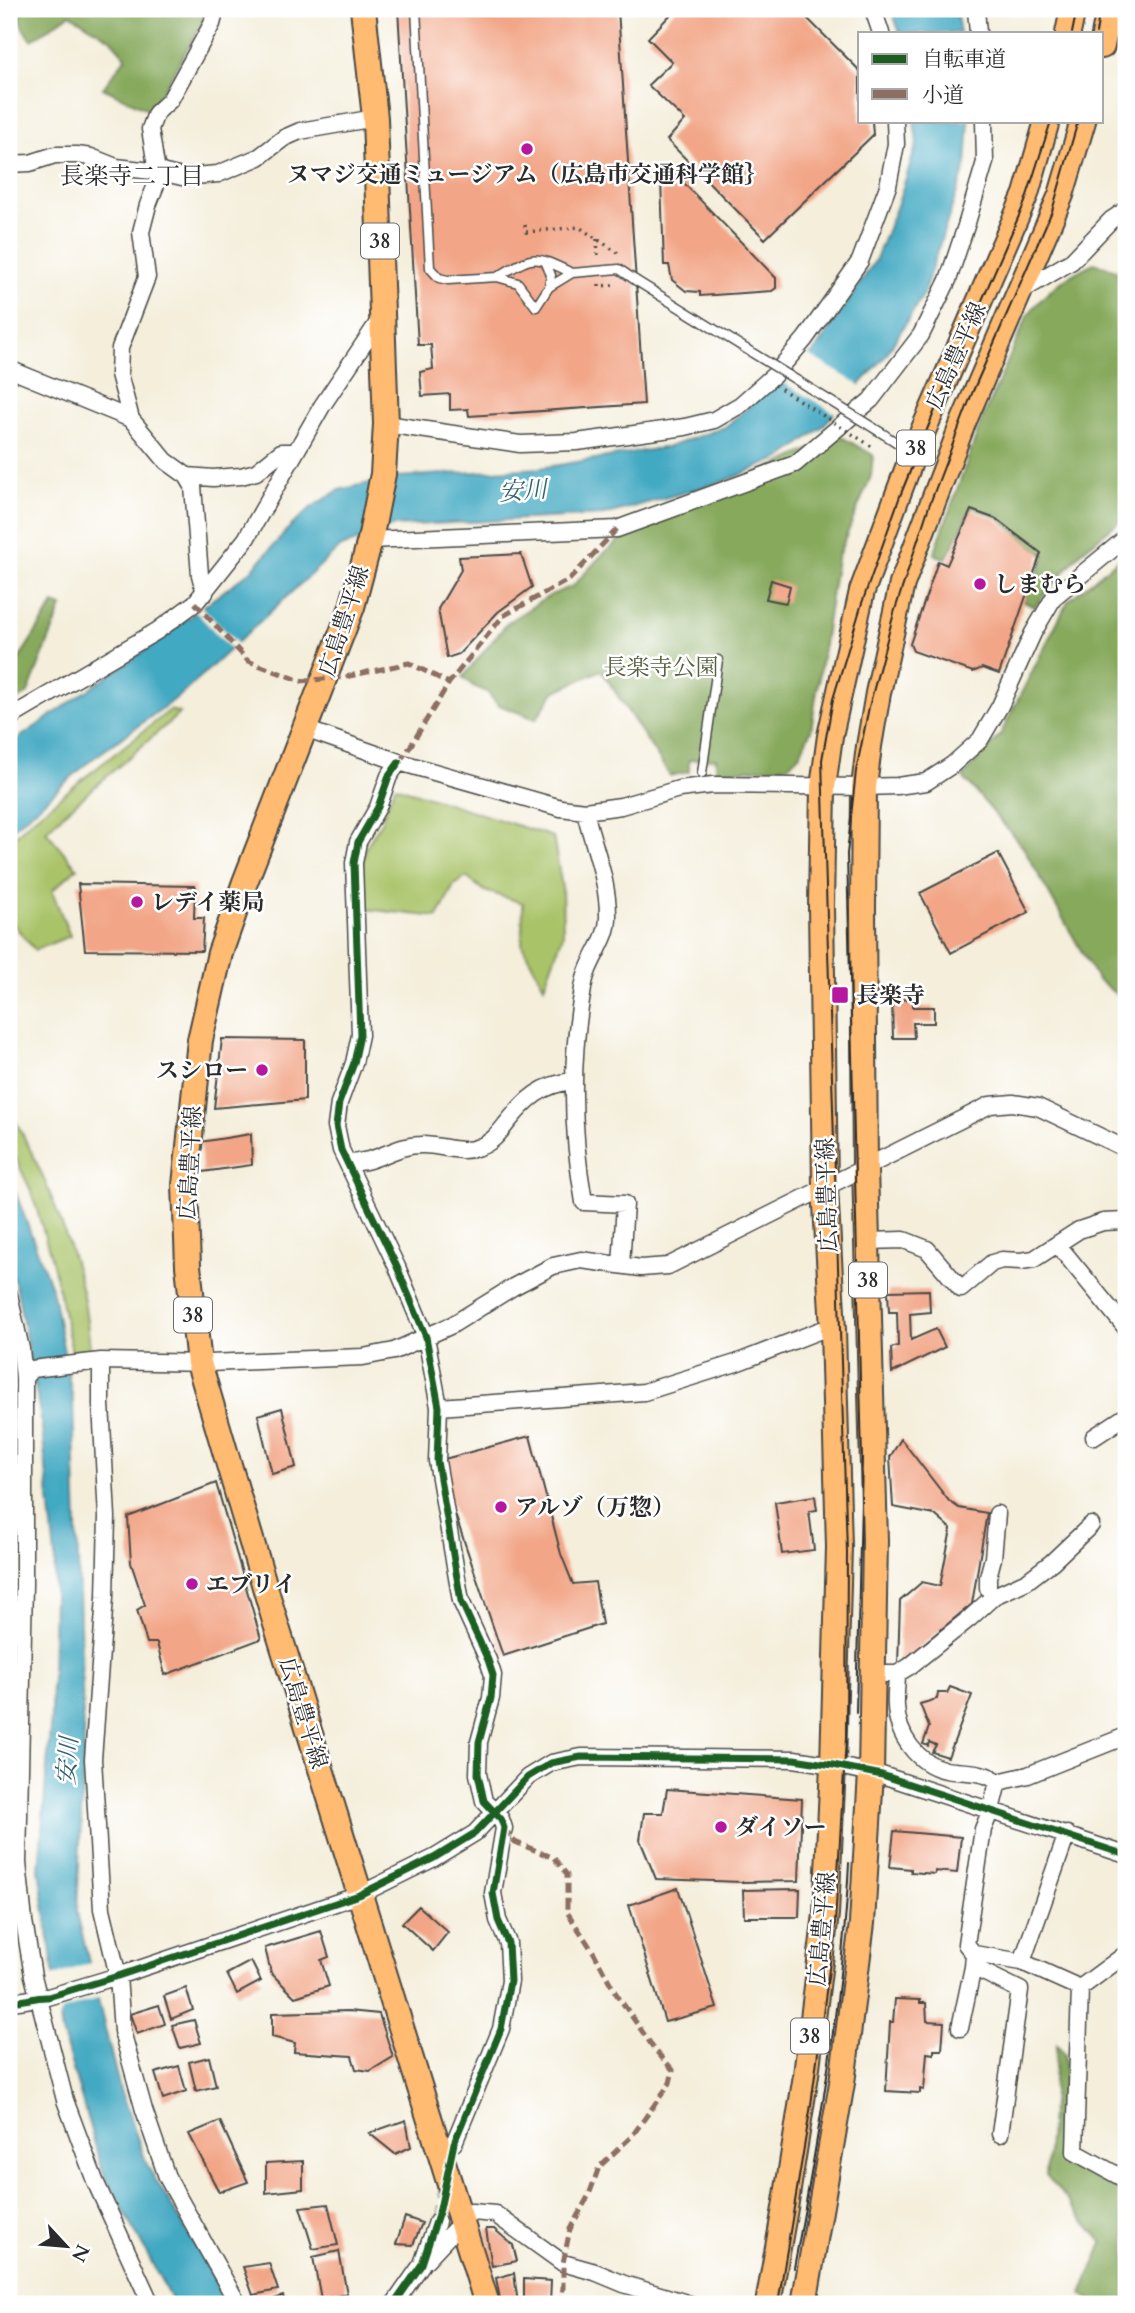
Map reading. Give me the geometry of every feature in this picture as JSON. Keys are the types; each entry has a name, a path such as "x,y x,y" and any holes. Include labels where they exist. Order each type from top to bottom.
{"main road":[{"name":"広島豊平線","path":"363,9 375,118 386,424 383,474 370,540 352,607 220,953 200,1040 185,1185 188,1266 199,1363 359,1895 454,2224 486,2304"},
{"path":"1069,32 1073,9"},
{"path":"1104,35 1109,9"},
{"name":"広島豊平線","path":"768,2304 804,2088 826,1913 833,1765 839,1548 833,1330 825,1187 821,906 823,787 830,736 862,591 913,453 1026,194 1047,122"},
{"name":"広島豊平線","path":"804,2304 842,2083 862,1923 872,1773 885,1674 875,1541 867,1241 864,787 878,693 902,584 963,423 1061,195 1083,122"}],"street":[{"path":"161,172 156,166 150,129 156,113 170,100 182,79 212,24 216,9"},
{"path":"873,9 881,32"},
{"path":"976,9 978,32"},
{"path":"9,164 30,163 55,155 77,155 92,157 116,167 182,177 218,174 259,157 284,138 300,131 375,118"},
{"path":"386,424 520,444 577,442 685,427 714,420 740,405 774,375 805,339 860,261 888,186 896,144 895,122"},
{"path":"370,540 617,529 795,464 871,400 921,335 948,280 970,213 985,162 984,122"},
{"path":"161,172 141,232 147,277 120,348 119,374 131,419 166,461 187,476 193,486 200,575 205,593"},
{"path":"1018,293 1072,261 1111,220 1126,210"},
{"path":"9,718 156,631 205,593 246,539 295,452 383,315"},
{"path":"9,369 131,419"},
{"path":"187,476 241,476 256,472 281,452 295,452"},
{"path":"305,729 398,762 561,808 585,811 621,806 679,789 713,785 864,787 926,782 952,765 980,740 1000,706 1032,633 1054,597 1126,538"},
{"path":"398,762 389,776 378,807 358,842 354,863 360,1035 354,1063 339,1103 336,1126 341,1150 397,1267 426,1337 439,1407 437,1461 461,1601 493,1675 491,1698 479,1741 478,1774 484,1801 501,1819 504,1828 493,1893 498,1920 508,1942 510,1981 501,2029 454,2143"},
{"path":"585,811 604,879 608,918 603,938 587,971 582,996 573,1081 578,1168 584,1202 625,1205 621,1265"},
{"path":"348,1164 369,1160 403,1146 424,1145 449,1150 478,1148 494,1140 534,1094 554,1083 573,1081"},
{"path":"27,1373 98,1361 199,1363 363,1357 394,1352 452,1325 553,1266 581,1260 641,1268 668,1266 990,1105 1013,1103 1038,1107 1126,1149"},
{"path":"867,1241 904,1240 927,1249 961,1289 992,1263 1002,1259 1034,1259 1079,1230 1103,1222 1126,1221"},
{"path":"1057,1244 1126,1328"},
{"path":"9,1295 27,1373 18,1863 33,1976 43,1997 65,2100 94,2181 151,2304"},
{"path":"439,1407 644,1392 736,1363 821,1330 833,1330"},
{"path":"98,1361 107,1517 106,1583 93,1759 102,1909 116,1976 122,2031 144,2110 167,2177 238,2304"},
{"path":"1094,1437 1126,1416"},
{"path":"993,1596 988,1588 988,1577 993,1558 997,1514"},
{"path":"998,1782 992,1777 943,1770 918,1758 901,1731 885,1674 910,1667 971,1618 993,1596 1027,1581 1052,1562 1091,1525"},
{"path":"998,1782 1028,1775 1126,1736"},
{"path":"9,2001 43,1997 116,1976 359,1895 434,1858 475,1833 528,1777 551,1763 581,1757 794,1759 833,1765 872,1773 1126,1855"},
{"path":"998,1782 983,1829 966,1944 974,1961 1020,1990 1000,2134"},
{"path":"1022,1962 1067,1834"},
{"path":"1080,1988 1126,1954"},
{"path":"974,1961 1022,1962 1080,1988"},
{"path":"960,2028 974,1961"},
{"path":"1080,1988 1075,2152 1126,2180"},
{"path":"394,2304 454,2224 472,2212 495,2214 564,2263 690,2304"},
{"path":"422,2264 454,2230 454,2224"}],"lane":[{"path":"416,9 430,268 439,278 448,280 498,276 518,283"},
{"path":"498,276 533,258 572,273"},
{"path":"520,264 516,274 518,283 536,307 549,287 551,275 545,261"},
{"path":"549,287 572,273 618,269 913,453"},
{"path":"702,773 718,660"}],"path":[{"path":"526,225 526,232 579,227 625,257"},
{"path":"597,239 598,260"},
{"path":"598,282 599,286 617,285 626,291"}],"green space":[{"path":"22,9 206,9 203,22 151,111 103,88 126,57 110,39 70,14 32,40 22,26"},
{"path":"1094,263 1126,276 1126,516 1081,552 1034,607 1024,602 1045,556 998,517 972,507 946,559 934,554 983,417 1028,315 1057,285"},
{"name":"長楽寺公園","path":"840,436 873,455 871,476 837,558 811,730 800,754 788,766 716,772 716,758 689,760 689,772 670,776 601,670 554,692 536,719 498,705 487,692 473,686 463,677 508,622 551,595 573,586 600,557 630,531"},
{"path":"1126,553 1126,1002 1097,979 1023,847 963,777 1000,735 1068,601"},
{"path":"54,604 62,607 28,693 9,705 9,667 20,657"},
{"path":"170,710 180,713 46,831 77,868 52,891 70,936 35,950 14,925 9,926 9,843 30,821"},
{"path":"395,786 553,837 562,887 563,935 544,986 522,945 523,903 485,891 466,877 454,885 438,917 365,909 361,870 366,847 380,824"},
{"path":"9,1109 42,1175 76,1267 84,1299 91,1356 74,1358 72,1352 53,1264 32,1193 9,1144"},
{"path":"9,1615 13,1719 9,1905"},
{"path":"1057,2044 1065,2055 1063,2160 1126,2194 1126,2304 1097,2304 1082,2294 1103,2243 1046,2175"}],"water":[{"path":"891,9 956,9 960,32 900,32"},
{"name":"安川","path":"914,122 969,122 966,165 922,297 884,358 821,428 783,457 725,481 604,515 394,526 339,548 182,694 91,760 9,832 9,745 147,649 253,569 290,527 312,507 339,490 396,477 540,468 668,447 725,427 814,352 875,261 898,203 917,143"},
{"name":"安川","path":"9,1175 53,1293 73,1400 84,1750 77,1913 120,2090 148,2167 231,2304 174,2304 103,2172 62,2032 39,1869 51,1716 55,1557 41,1419 17,1290 9,1265"}],"pier":[{"path":"807,354 863,387 838,415 777,379"},
{"path":"201,606 239,645 233,651 195,611"},
{"path":"93,1962 101,1997 62,2011 57,2020 50,1974 54,1976"}],"building":[{"path":"398,9 618,9 644,404 469,416 468,409 450,410 450,394 422,396 420,372 433,369 431,345 418,345"},
{"path":"676,9 798,9 858,69 858,122 872,122 873,135 765,239 667,140 685,120 648,85 672,62 648,38"},
{"path":"663,175 676,175 776,278 776,288 772,291 700,296 700,292 686,291 672,280 669,265 664,265 661,180"},
{"name":"しまむら","path":"971,510 996,519 1041,553 999,674 982,668 973,672 913,651 910,644 938,561 947,565"},
{"path":"521,554 532,587 498,612 459,654 447,658 438,609 461,570 459,557"},
{"path":"771,580 790,586 786,603 766,599"},
{"path":"998,853 1029,912 951,953 920,893"},
{"name":"レデイ薬局","path":"78,884 195,886 194,918 204,918 202,951 85,950"},
{"path":"913,999 913,1007 934,1007 934,1023 913,1023 914,1038 893,1038 892,1000"},
{"name":"スシロー","path":"222,1039 305,1040 305,1100 214,1108"},
{"path":"251,1134 252,1165 202,1172 200,1142"},
{"path":"929,1290 930,1312 910,1314 911,1340 936,1329 945,1347 892,1373 891,1348 898,1346 897,1312 889,1312 888,1291"},
{"path":"282,1408 296,1467 272,1474 258,1415"},
{"name":"アルゾ（万惣）","path":"530,1436 561,1554 573,1584 595,1582 602,1624 503,1656 437,1461"},
{"path":"901,1439 949,1501 959,1508 987,1513 972,1604 898,1665 900,1601 922,1582 940,1586 951,1529 935,1515 893,1507 890,1457"},
{"name":"エブリイ","path":"216,1483 261,1639 165,1675 157,1643 147,1643 137,1610 145,1605 131,1563 128,1517"},
{"path":"815,1496 817,1510 809,1511 814,1550 782,1554 775,1502"},
{"path":"950,1687 972,1695 948,1757 932,1752 936,1745 929,1742 928,1746 923,1744 929,1727 920,1704 937,1699 938,1693 947,1693"},
{"name":"ダイソー","path":"667,1789 802,1799 799,1881 656,1879 640,1840 644,1813 663,1813"},
{"path":"894,1831 961,1837 957,1873 911,1872 911,1869 890,1867"},
{"path":"678,1888 717,2008 665,2022 629,1905"},
{"path":"800,1889 799,1917 744,1917 743,1890"},
{"path":"419,1906 448,1932 433,1951 402,1923"},
{"path":"321,1931 329,1957 321,1960 329,1986 295,1997 271,1973 265,1948"},
{"path":"251,1961 261,1981 237,1994 227,1974"},
{"path":"186,1988 193,2010 171,2019 164,1996"},
{"path":"895,1999 920,2000 920,2003 926,2003 927,2021 944,2022 942,2050 934,2050 934,2054 927,2053 924,2090 920,2089 920,2093 886,2091 890,2022 893,2022"},
{"path":"159,2005 165,2024 137,2034 130,2014"},
{"path":"348,2011 379,2014 393,2057 370,2071 356,2069 352,2056 294,2052 295,2043 272,2037 272,2013"},
{"path":"194,2020 201,2043 180,2048 172,2025"},
{"path":"209,2057 216,2086 196,2091 189,2062"},
{"path":"179,2066 186,2091 163,2099 155,2073"},
{"path":"406,2120 411,2147 395,2154 369,2133"},
{"path":"220,2121 248,2182 219,2192 189,2134"},
{"path":"303,2161 303,2189 266,2193 266,2163"},
{"path":"328,2204 338,2245 313,2249 300,2207"},
{"path":"405,2217 422,2223 413,2245 396,2244"},
{"path":"486,2229 494,2229 513,2245 517,2261 492,2266"},
{"path":"339,2251 347,2294 321,2299 313,2257"},
{"path":"269,2263 278,2290 253,2295 243,2267"},
{"path":"514,2273 518,2304 501,2304 496,2278"},
{"path":"524,2279 551,2281 550,2304 524,2304"},
{"path":"283,2296 286,2304 259,2304"},
{"path":"412,2297 431,2304 409,2304"},
{"path":"349,2299 351,2304 331,2304 331,2303"}],"tunnel":[{"path":"437,2222 446,2179"}],"tram line":[{"path":"1072,32 1077,9"},
{"path":"1096,32 1100,9"},
{"path":"778,2304 811,2105 835,1924 846,1738 847,1552 822,760 833,699 862,603 900,496 1025,202 1051,122"},
{"path":"856,1713 862,1459 847,854 856,771 869,707 894,613 929,506 973,391 1052,211 1078,122"},
{"path":"794,2268 828,2067 841,1965 849,1863"}],"marked path":[{"path":"399,762 449,683 503,616 570,579 617,529"},
{"path":"195,603 248,661 301,681 345,677 409,663 449,683"},
{"path":"504,1828 515,1842 554,1858 567,1875 567,1912 615,1992 655,2050 673,2070 670,2083 632,2136 599,2167 589,2195 570,2229 563,2263 560,2304"}],"cycle path":[{"path":"394,2304 422,2264 440,2209 454,2143 501,2029 510,1981 508,1943 498,1920 493,1893 504,1828 501,1819 484,1801 478,1774 479,1742 491,1698 493,1675 461,1601 437,1461 439,1407 426,1337 397,1267 341,1150 336,1126 339,1103 354,1063 360,1035 354,863 358,842 378,807 389,776 399,762"},
{"path":"9,2001 48,1997 118,1976 359,1895 434,1858 475,1833 528,1777 551,1763 581,1757 794,1759 833,1765 882,1775 1126,1855"}],"place":[{"name":"ヌマジ交通ミュージアム（広島市交通科学館｝","path":"527,149"},
{"name":"しまむら","path":"980,584"},
{"name":"レデイ薬局","path":"137,902"},
{"name":"長楽寺","path":"840,995"},
{"name":"スシロー","path":"262,1070"},
{"name":"アルゾ（万惣）","path":"501,1507"},
{"name":"エブリイ","path":"192,1584"},
{"name":"ダイソー","path":"721,1827"}],"district":[{"name":"長楽寺二丁目","path":"132,176"}]}
